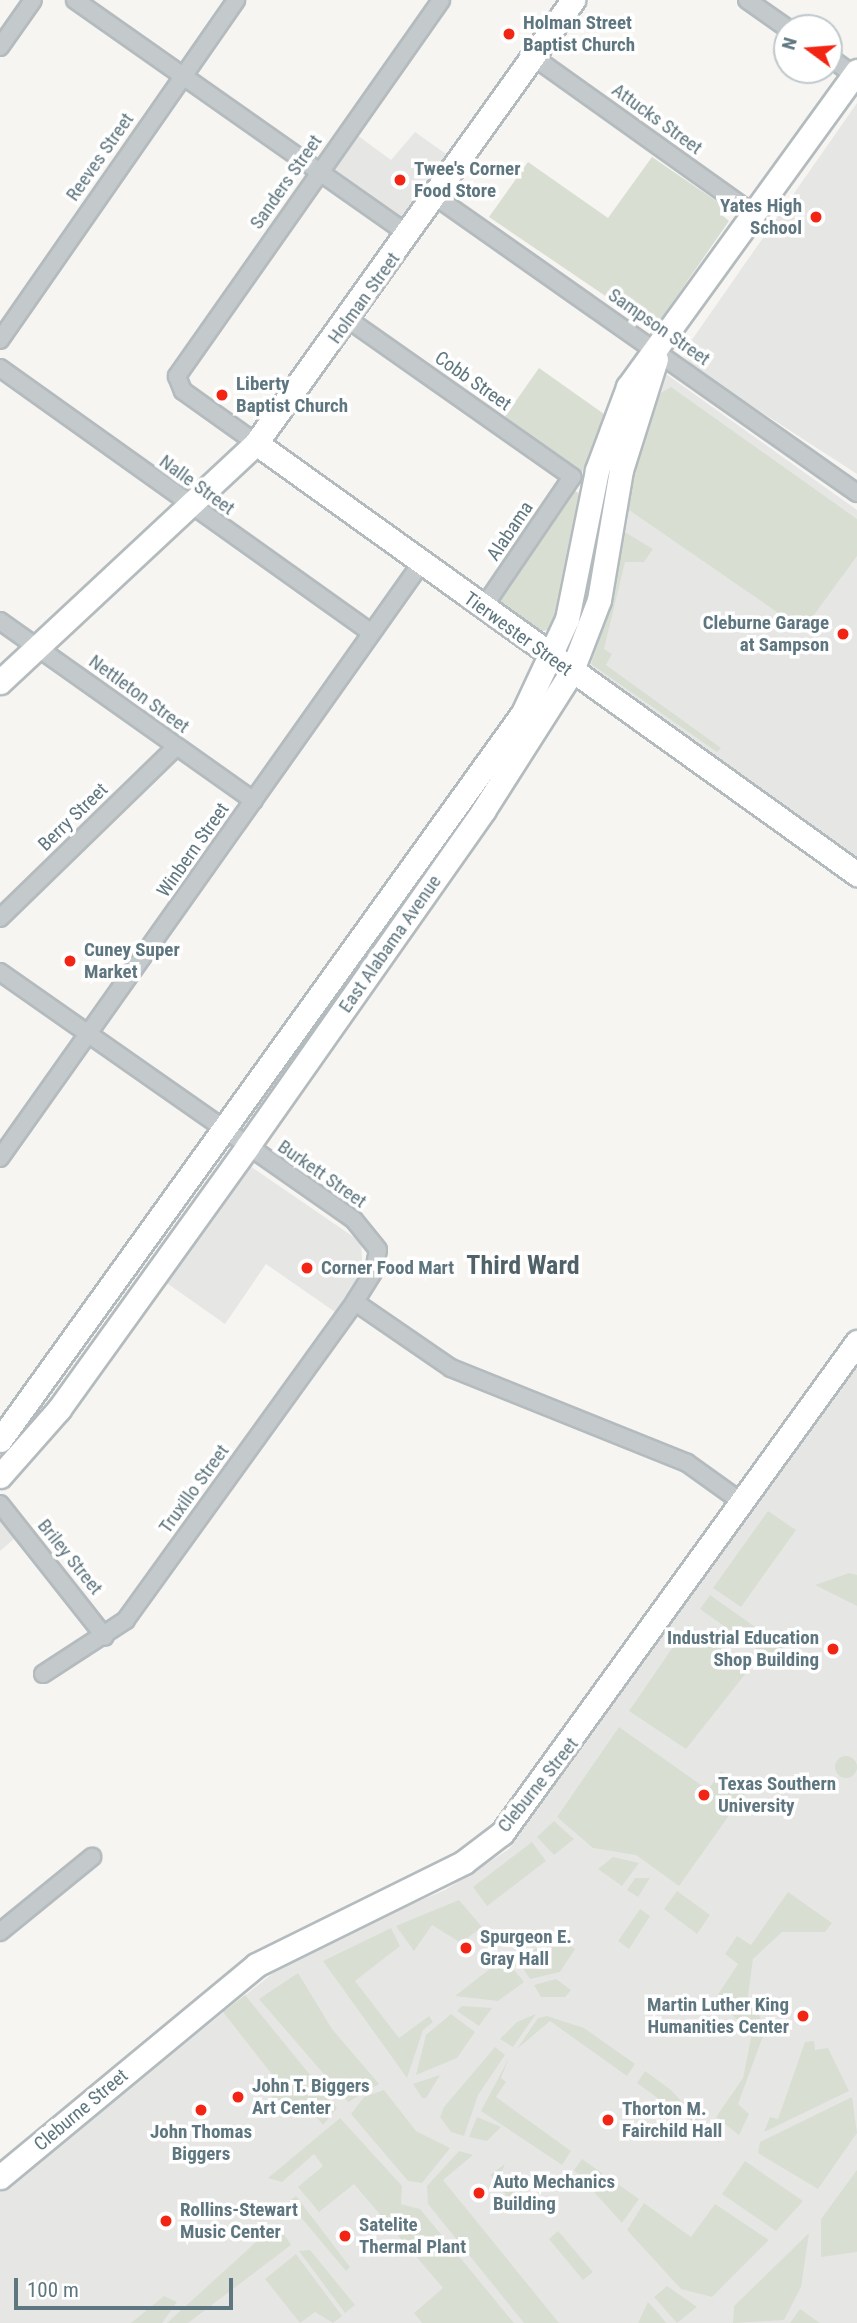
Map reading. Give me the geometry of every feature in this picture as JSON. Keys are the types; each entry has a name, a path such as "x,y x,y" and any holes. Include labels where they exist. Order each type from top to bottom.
{"street":[{"path":"0,47 33,0"},
{"path":"75,0 409,235"},
{"name":"Reeves Street","path":"0,340 236,0"},
{"name":"Sanders Street","path":"183,391 177,376 182,364 442,0"},
{"name":"Holman Street","path":"0,682 256,443 349,320 573,0"},
{"path":"747,0 773,18"},
{"name":"Attucks Street","path":"532,57 756,216"},
{"name":"East Alabama Avenue","path":"0,1440 101,1304 523,713 552,658 579,582 589,501 610,429 628,387 658,352 856,73"},
{"name":"Sampson Street","path":"436,197 857,493"},
{"name":"Cobb Street","path":"349,320 572,477"},
{"name":"East Alabama Avenue","path":"0,1476 59,1409 124,1320 483,811 571,673 599,600 621,470 658,352"},
{"name":"Nalle Street","path":"0,368 188,505 371,633"},
{"name":"Tierwester Street","path":"183,391 571,673 857,874"},
{"name":"Alabama","path":"483,608 572,477"},
{"name":"Winbern Street","path":"0,1158 421,565"},
{"name":"Nettleton Street","path":"0,621 254,801"},
{"name":"Berry Street","path":"0,918 176,747"},
{"name":"Burkett Street","path":"0,972 371,1235 378,1250 374,1271 355,1302"},
{"path":"355,1302 451,1368 687,1463 743,1503"},
{"name":"Truxillo Street","path":"43,1674 105,1637 126,1619 355,1302"},
{"path":"101,1304 124,1320"},
{"name":"Cleburne Street","path":"0,2177 256,1965 464,1862 502,1833 857,1342"},
{"name":"Briley Street","path":"0,1504 105,1637"},
{"path":"0,1932 92,1857"}],"shaded area":[{"name":"Yates High School","path":"857,103 857,474 695,369 682,354"},
{"path":"415,132 449,156 407,215 393,218 332,172 357,135 391,160"},
{"path":"652,157 728,209 723,216 729,221 654,329 489,217 528,162 608,218"},
{"path":"539,368 604,414 581,475 504,418"},
{"path":"666,374 857,510 857,861 590,669 640,431"},
{"path":"671,387 857,519 857,556 803,630 626,508 645,429 661,393"},
{"path":"573,490 579,493 566,577 551,629 539,632 497,603"},
{"path":"623,531 653,549 644,562 625,562 604,649 612,654 606,665 721,748 717,752 591,664 611,604"},
{"path":"247,1164 361,1242 363,1274 335,1312 266,1264 225,1324 161,1279"},
{"name":"Texas Southern University","path":"857,1364 857,2323 0,2323 0,2191 283,1965 331,1938 445,1890 509,1849"},
{"path":"768,1511 796,1530 741,1607 713,1588"},
{"path":"0,1519 15,1538 0,1551"},
{"path":"849,1573 857,1575 857,1606 815,1585"},
{"path":"710,1595 796,1656 786,1670 700,1609"},
{"path":"688,1625 743,1661 746,1673 686,1749 629,1711"},
{"path":"619,1727 708,1790 721,1771 747,1790 679,1886 636,1855 593,1848 557,1817"},
{"path":"846,1756 856,1763 857,1767 850,1777 846,1778 836,1771 835,1767 842,1757"},
{"path":"554,1821 574,1839 554,1855 537,1837"},
{"path":"532,1842 546,1861 487,1906 473,1887"},
{"path":"613,1857 639,1863 622,1886 598,1869"},
{"path":"635,1878 650,1878 638,1897 627,1890"},
{"path":"677,1891 710,1915 697,1934 664,1909"},
{"path":"788,1892 832,1923 825,1932 782,1932 753,1959 748,1996 766,2028 738,2104 749,2114 739,2135 716,2117 743,2078 752,2033 715,1999 738,1964 725,1954 737,1936 751,1945"},
{"path":"459,1900 482,1927 461,1943 432,1925 414,1951 396,1926"},
{"path":"640,1909 650,1916 629,1949 618,1941"},
{"path":"391,1928 400,1946 355,1981 399,2038 429,2016 433,2022 423,2030 407,2078 323,1961"},
{"path":"554,1936 575,1949 560,1972 530,1979 518,1961"},
{"path":"504,1958 524,1982 498,2001 455,1996"},
{"path":"298,1973 332,2029 379,2084 348,2102 259,1999"},
{"path":"556,1979 571,1990 565,1997 541,1997 534,1985"},
{"path":"245,1995 337,2108 323,2125 302,2099 285,2113 263,2086 274,2077 223,2012"},
{"path":"462,2006 492,2008 479,2026 457,2011"},
{"path":"451,2014 475,2032 457,2058 416,2075 426,2035"},
{"path":"536,2014 513,2047 500,2039 517,2022"},
{"path":"547,2016 584,2028 635,2064 627,2076 550,2021 517,2049 538,2018"},
{"path":"814,2041 815,2050 828,2048 849,2091 764,2132 770,2117 778,2119 805,2042"},
{"path":"495,2047 505,2055 478,2095 464,2136 451,2132 440,2117 444,2107"},
{"path":"509,2058 501,2078 506,2082 496,2097 571,2151 562,2165 481,2111"},
{"path":"645,2071 671,2090 721,2144 637,2083"},
{"path":"440,2075 426,2098 422,2098 413,2084"},
{"path":"384,2090 416,2131 450,2148 422,2183 408,2181 351,2114 364,2097"},
{"path":"852,2097 857,2133 818,2189 758,2153 760,2142"},
{"path":"477,2117 501,2127 487,2141 469,2137"},
{"path":"340,2118 402,2186 401,2204 420,2209 514,2323 422,2323 414,2313 443,2288 354,2184 319,2212 298,2187 323,2166 314,2154 282,2182 268,2178"},
{"path":"459,2151 473,2155 443,2180 559,2323 524,2323 428,2204 427,2186"},
{"path":"582,2159 639,2199 622,2223 574,2170"},
{"path":"745,2161 803,2201 776,2231 722,2194"},
{"path":"505,2164 499,2178 520,2193 528,2182 530,2188 515,2206 490,2175"},
{"path":"857,2170 857,2252 821,2257 821,2219"},
{"path":"296,2196 350,2267 346,2271 288,2202"},
{"path":"644,2203 691,2237 715,2204 769,2240 712,2297 681,2289 627,2230"},
{"path":"277,2223 291,2245 188,2323 167,2323"},
{"path":"558,2231 593,2272 583,2280 549,2239"},
{"path":"809,2233 801,2287 784,2320 733,2323 734,2306"},
{"path":"310,2250 355,2305 345,2313 299,2251"},
{"path":"296,2254 342,2316 333,2323 315,2312 300,2323 265,2279"},
{"path":"667,2286 697,2307 677,2323 654,2297"},
{"path":"164,2296 177,2302 162,2323 131,2323"},
{"path":"648,2302 659,2314 666,2323 638,2323"},
{"path":"800,2309 803,2311 820,2323 790,2323"}],"place":[{"name":"Holman Street Baptist Church","path":"509,34"},
{"name":"Twee's Corner Food Store","path":"400,180"},
{"name":"Yates High School","path":"816,217"},
{"name":"Liberty Baptist Church","path":"222,395"},
{"name":"Cleburne Garage at Sampson","path":"843,634"},
{"name":"Cuney Super Market","path":"70,961"},
{"name":"Corner Food Mart","path":"307,1268"},
{"name":"Industrial Education Shop Building","path":"833,1649"},
{"name":"Texas Southern University","path":"704,1795"},
{"name":"Spurgeon E. Gray Hall","path":"466,1948"},
{"name":"Martin Luther King Humanities Center","path":"803,2016"},
{"name":"John T. Biggers Art Center","path":"238,2097"},
{"name":"John Thomas Biggers","path":"201,2110"},
{"name":"Thorton M. Fairchild Hall","path":"608,2120"},
{"name":"Auto Mechanics Building","path":"479,2193"},
{"name":"Rollins-Stewart Music Center","path":"166,2221"},
{"name":"Satelite Thermal Plant","path":"345,2236"}],"district":[{"name":"Third Ward","path":"523,1266"}]}
